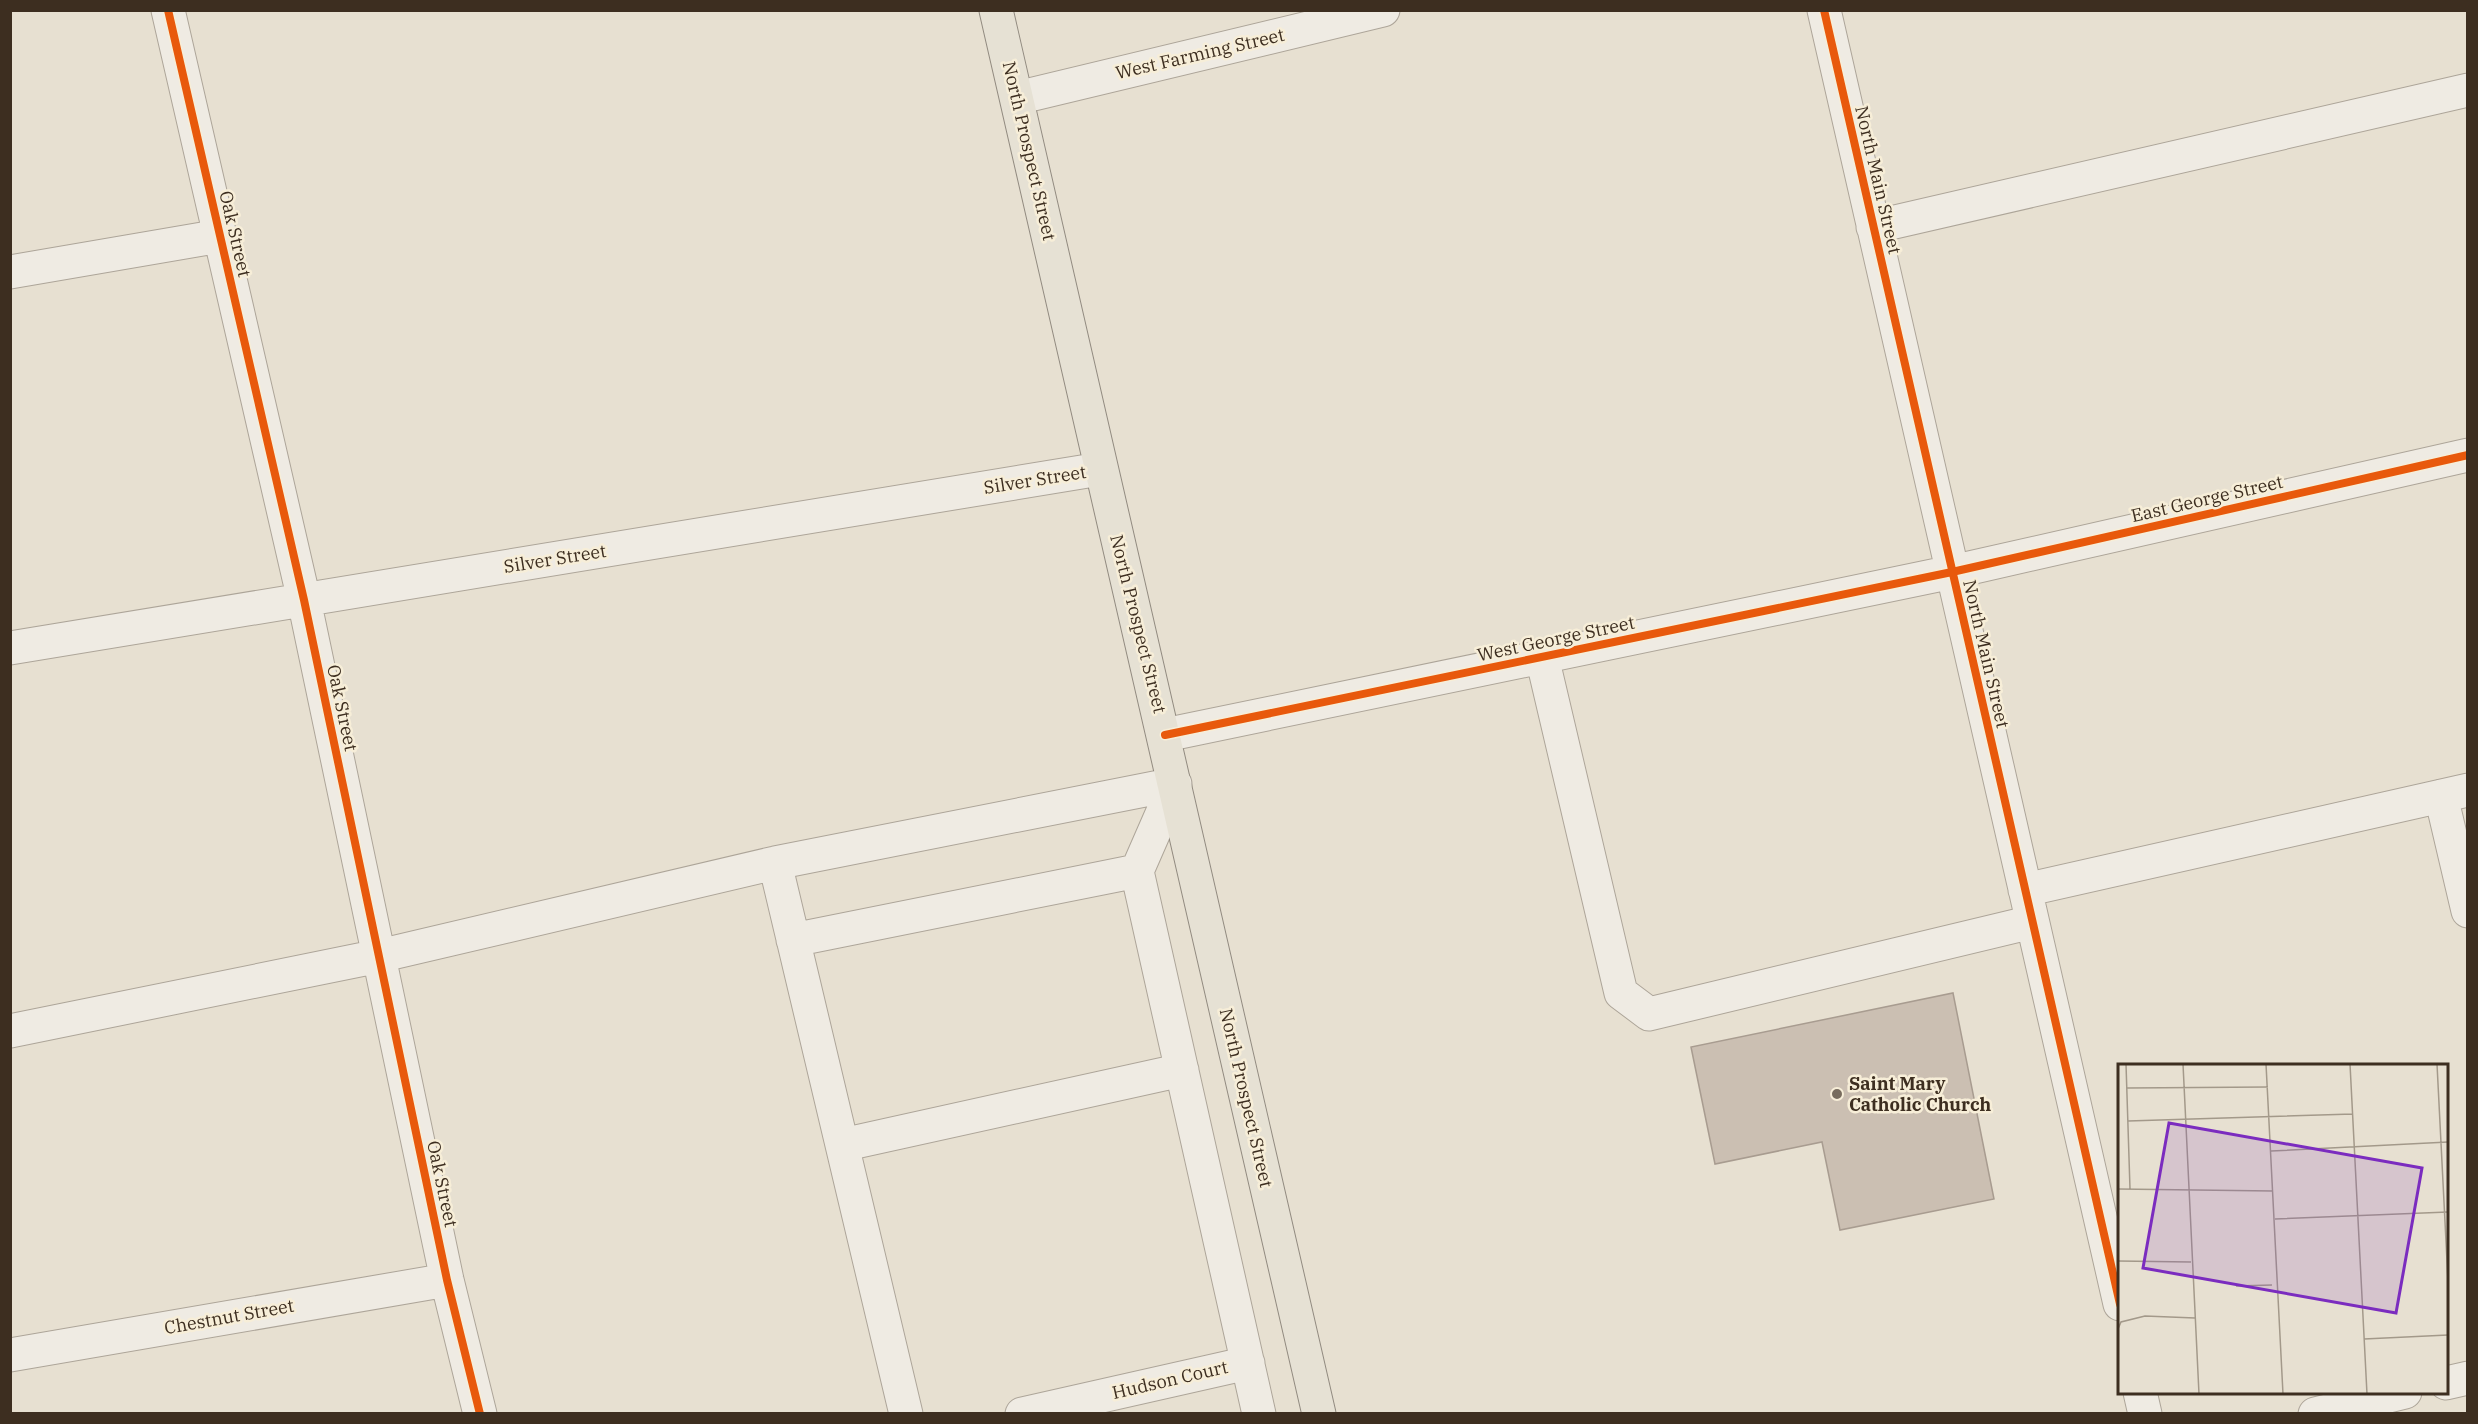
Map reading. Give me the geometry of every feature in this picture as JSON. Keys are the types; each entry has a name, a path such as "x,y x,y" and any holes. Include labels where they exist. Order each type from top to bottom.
{"main road":[{"name":"North Prospect Street","path":"996,10 1100,469 1165,735 1235,1052 1319,1413"}],"street":[{"name":"Oak Street","path":"168,10 304,600 447,1280 480,1413"},
{"name":"West Farming Street","path":"1017,98 1383,10"},
{"name":"North Main Street","path":"1824,10 2118,1295"},
{"path":"1873,227 2468,90"},
{"path":"10,272 220,236"},
{"name":"East George Street","path":"1952,572 2468,455"},
{"name":"Silver Street","path":"10,648 1100,469"},
{"name":"West George Street","path":"1165,735 1952,572"},
{"path":"1542,657 1621,993 1649,1014 2032,922"},
{"path":"10,1031 379,956 775,863 1175,784"},
{"path":"1175,784 1137,871 1260,1413"},
{"path":"2025,890 2454,793 2468,911"},
{"path":"775,863 906,1413"},
{"path":"793,940 1137,871"},
{"path":"842,1145 1182,1070"},
{"name":"Chestnut Street","path":"10,1354 447,1280"},
{"name":"Hudson Court","path":"1022,1413 1248,1363"},
{"path":"2448,1383 2468,1378"},
{"path":"2140,1394 2145,1413"},
{"path":"2315,1413 2396,1394"}],"building":[{"name":"Saint Mary Catholic Church","path":"1953,993 1994,1199 1840,1230 1822,1142 1715,1164 1691,1047"}],"cycle path":[{"path":"168,10 304,600 447,1280 480,1414"},
{"path":"1824,10 2118,1295"},
{"path":"1165,735 1952,572 2468,455"}],"place":[{"name":"Saint Mary Catholic Church","path":"1837,1094"}]}
